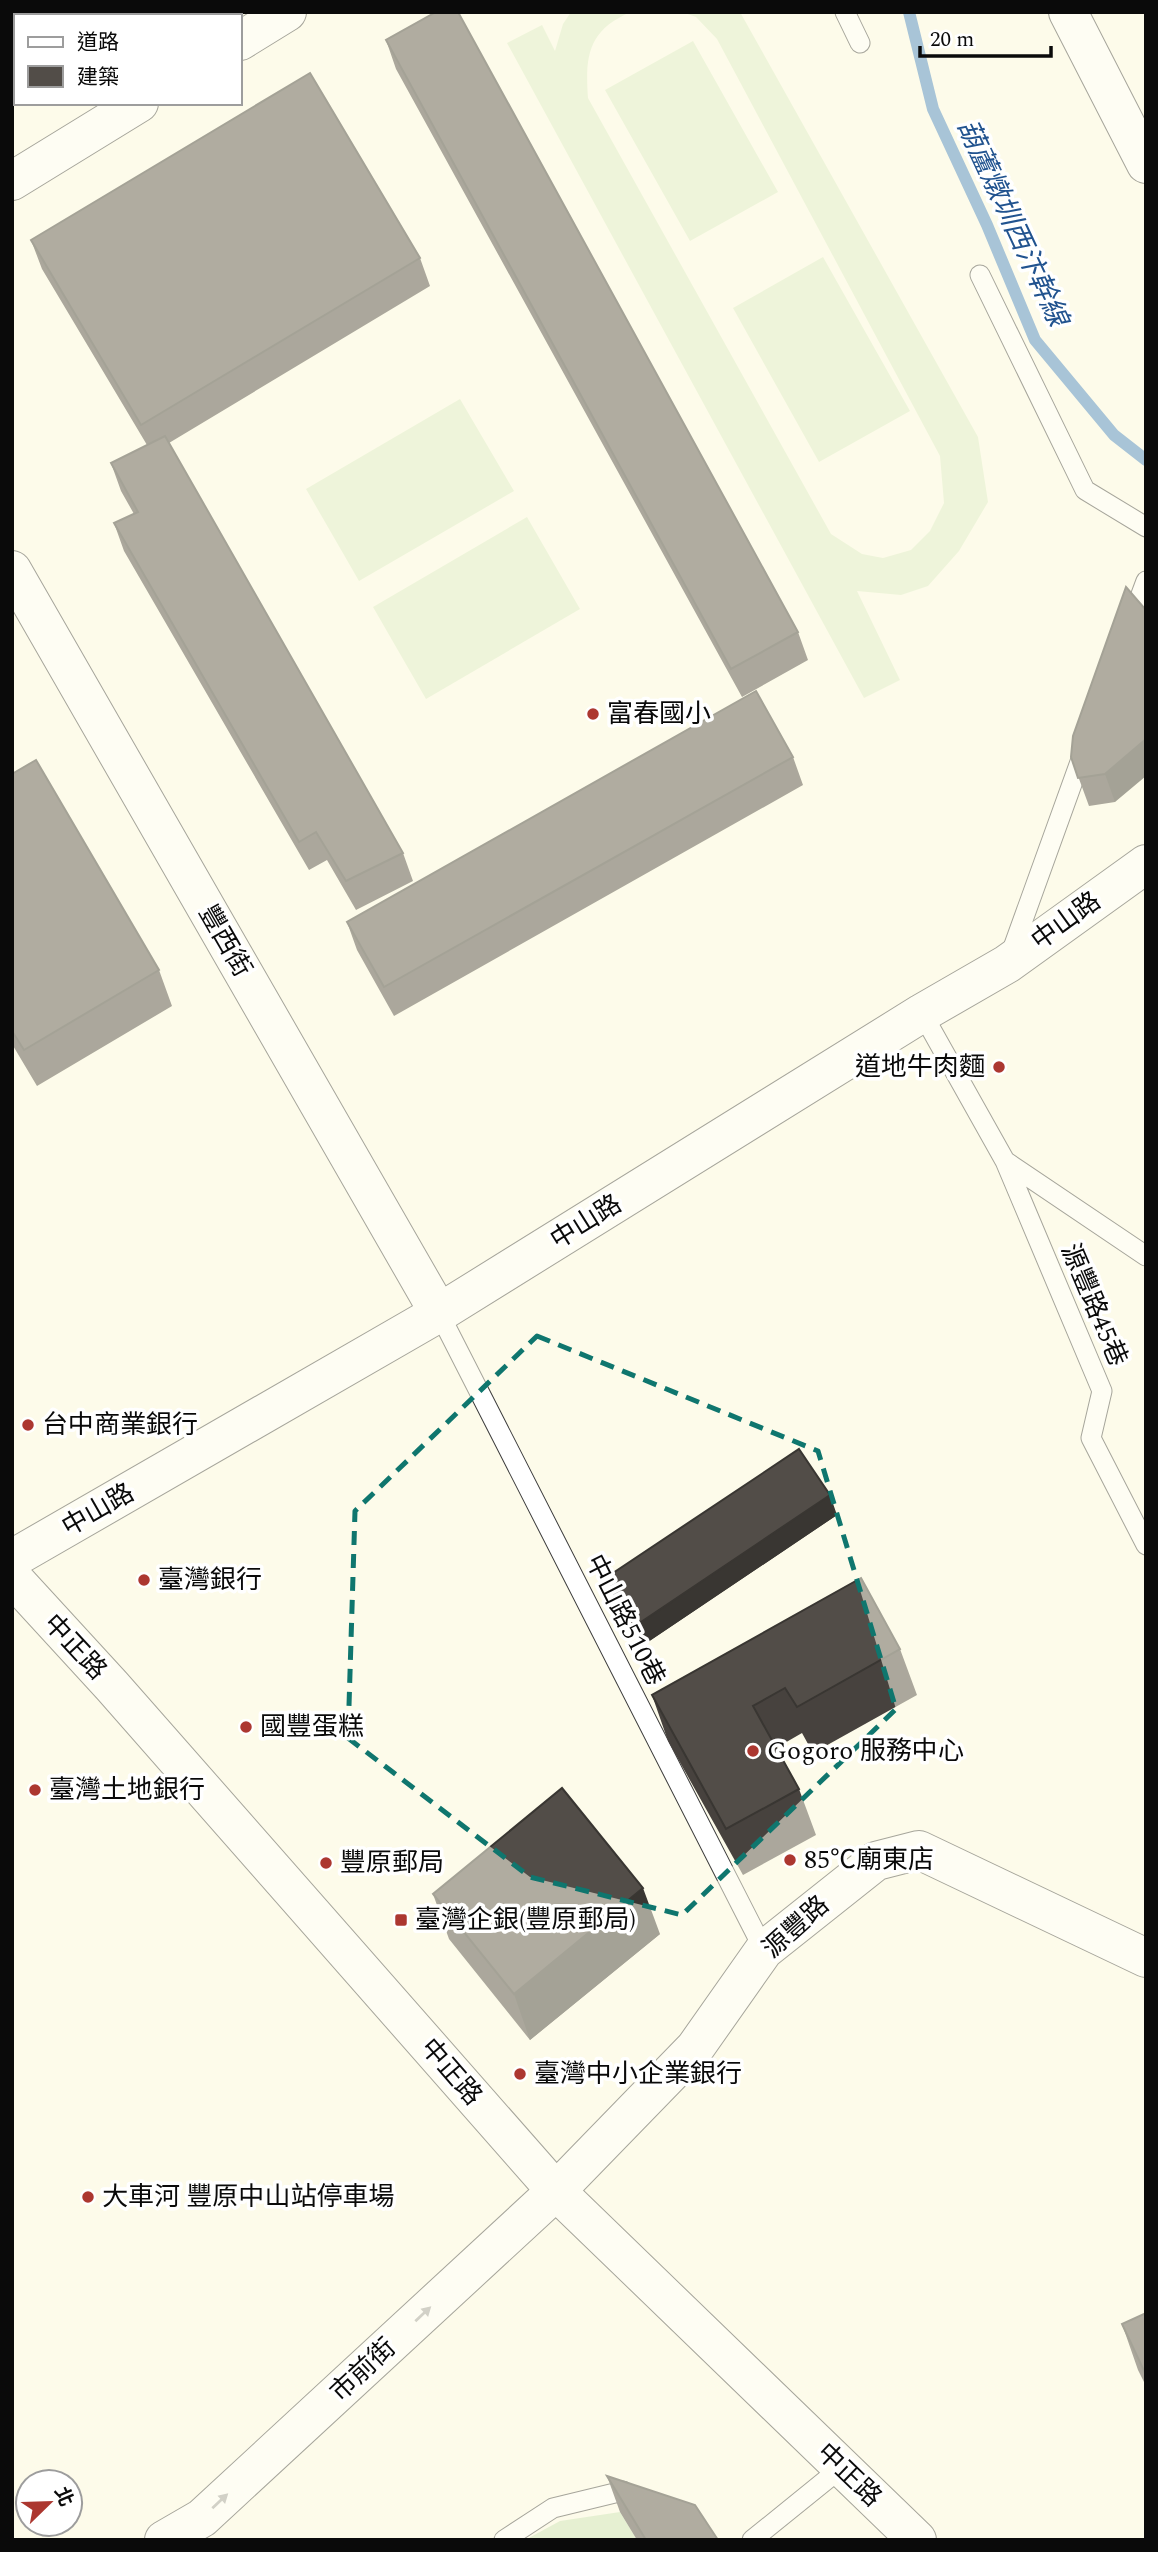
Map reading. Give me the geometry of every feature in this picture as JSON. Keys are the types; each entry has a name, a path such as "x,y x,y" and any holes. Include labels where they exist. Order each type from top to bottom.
{"street":[{"path":"242,40 287,12"},
{"path":"1068,12 1146,164"},
{"path":"12,181 136,105"},
{"name":"豐西街","path":"12,570 439,1313"},
{"name":"中山路","path":"12,1559 439,1313 922,1013 1007,964 1146,864"},
{"name":"中正路","path":"12,1577 112,1686 556,2191 917,2540"},
{"name":"源豐路","path":"556,2191 695,2048 764,1950 876,1861 919,1850 1146,1958"},
{"name":"市前街","path":"164,2540 202,2518 556,2191"}],"lane":[{"path":"845,12 860,43"},
{"path":"980,275 1085,490 1146,527"},
{"path":"1123,644 1146,580"},
{"path":"1007,964 1090,734"},
{"name":"源豐路45巷","path":"922,1013 1005,1161 1102,1391 1091,1438 1146,1545"},
{"path":"1005,1161 1146,1256"},
{"name":"中山路510巷","path":"439,1313 764,1950"},
{"path":"752,2540 841,2468"},
{"path":"504,2540 553,2508 623,2491 650,2515"}],"highlighted area":[{"path":"537,1336 818,1451 896,1709 682,1915 530,1877 348,1738 355,1511"}],"green space":[{"path":"571,12 631,12 606,27 592,46 587,69 588,98 831,534 862,554 883,558 911,550 930,531 944,503 940,456 717,39 696,17 682,12 740,12 978,437 988,502 959,551 928,586 901,595 857,591 900,680 864,698 507,43 542,25 555,51 563,24"},
{"path":"693,41 778,192 690,241 605,90"},
{"path":"823,257 910,411 819,462 733,308"},
{"path":"460,399 514,491 359,581 306,489"},
{"path":"527,517 580,609 426,699 373,607"},
{"path":"620,2512 637,2540 525,2540 560,2521"}],"building":[{"path":"436,12 458,12 798,632 731,669 386,40"},
{"path":"310,73 420,258 141,425 31,240"},
{"path":"165,436 403,853 346,881 316,832 299,842 114,523 138,512 111,463"},
{"path":"1126,587 1146,610 1146,739 1105,774 1078,778 1071,757 1073,736"},
{"path":"756,691 793,757 384,987 347,922"},
{"path":"36,760 159,970 24,1050 12,1031 12,774"},
{"path":"799,1449 830,1495 638,1624 607,1577"},
{"path":"861,1578 900,1649 797,1707 785,1688 753,1706 799,1789 726,1829 652,1695"},
{"path":"562,1788 643,1888 514,1994 433,1894"},
{"path":"1146,2313 1146,2375 1122,2324"},
{"path":"607,2476 695,2505 718,2540 646,2540"}],"waterway":[{"name":"葫蘆燉圳西汴幹線","path":"909,12 933,109 987,225 1035,340 1114,435 1146,460"}],"place":[{"name":"富春國小","path":"593,714"},
{"name":"道地牛肉麵","path":"999,1067"},
{"name":"台中商業銀行","path":"28,1425"},
{"name":"臺灣銀行","path":"144,1580"},
{"name":"國豐蛋糕","path":"246,1727"},
{"name":"Gogoro 服務中心","path":"753,1751"},
{"name":"臺灣土地銀行","path":"35,1790"},
{"name":"85℃廟東店","path":"790,1860"},
{"name":"豐原郵局","path":"326,1863"},
{"name":"臺灣企銀(豐原郵局)","path":"401,1920"},
{"name":"臺灣中小企業銀行","path":"520,2074"},
{"name":"大車河 豐原中山站停車場","path":"88,2197"}]}
